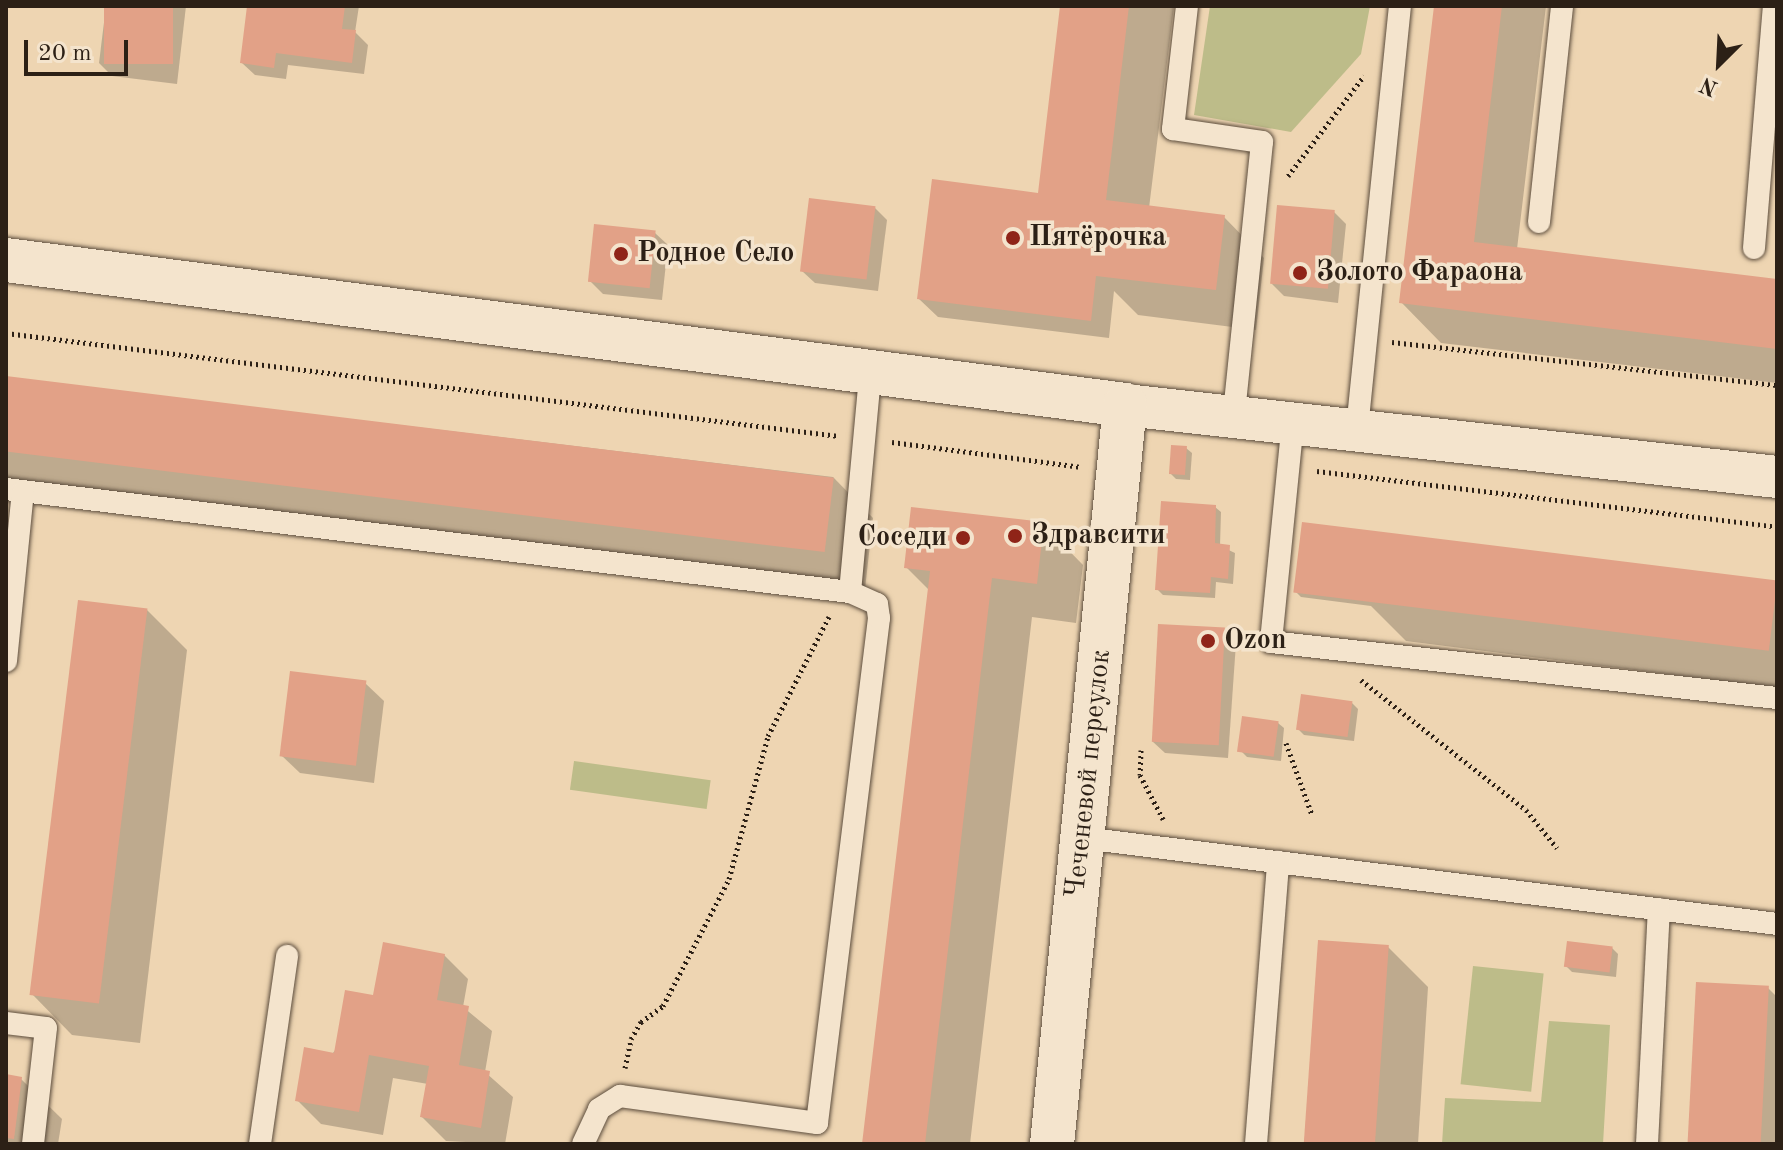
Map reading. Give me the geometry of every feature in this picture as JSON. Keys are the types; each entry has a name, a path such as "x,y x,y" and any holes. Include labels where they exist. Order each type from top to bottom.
{"street":[{"path":"6,260 870,375 1777,477"},
{"name":"Чеченевой переулок","path":"1052,1144 1125,405"}],"lane":[{"path":"1187,6 1173,129 1262,142 1234,414"},
{"path":"1357,429 1400,6"},
{"path":"1539,222 1562,6"},
{"path":"1754,248 1774,6"},
{"path":"850,592 870,375"},
{"path":"1293,421 1271,642 1777,698"},
{"path":"6,661 15,491 850,592 877,604 879,618 817,1123 620,1096 599,1109 583,1144"},
{"path":"1083,838 1777,924"},
{"path":"1256,1144 1278,862"},
{"path":"1647,1144 1659,909"},
{"path":"260,1144 287,956"},
{"path":"6,1023 46,1028 33,1144"}],"path":[{"path":"1286,179 1397,30"},
{"path":"6,333 1119,472"},
{"path":"1365,339 1777,385"},
{"path":"1288,468 1777,527"},
{"path":"620,1096 631,1039 641,1022 663,1006 729,879 768,736 790,686 835,606 850,592"},
{"path":"1326,648 1408,720 1526,810 1557,848"},
{"path":"1286,743 1312,815"},
{"path":"1141,750 1140,775 1184,851"}],"shaded area":[{"path":"1210,6 1370,6 1361,54 1291,132 1194,115"},
{"path":"574,761 711,780 707,809 570,790"},
{"path":"1473,966 1544,973 1531,1092 1461,1084"},
{"path":"1549,1021 1610,1025 1603,1144 1442,1144 1445,1098 1541,1102"}],"building":[{"path":"104,6 173,6 173,64 104,64"},
{"path":"247,6 345,6 342,29 356,30 352,63 276,53 274,68 240,63"},
{"path":"1060,6 1129,6 1106,200 1225,215 1216,290 1096,276 1091,321 917,299 932,179 1038,193"},
{"path":"1434,6 1502,6 1474,242 1777,279 1777,349 1399,303"},
{"path":"809,198 876,206 866,280 800,271"},
{"path":"1277,205 1335,210 1328,289 1270,284"},
{"path":"594,224 656,230 650,288 588,282"},
{"path":"6,376 834,478 825,552 6,452"},
{"path":"1171,445 1187,446 1185,475 1169,474"},
{"path":"1161,501 1216,505 1215,543 1230,545 1228,579 1211,577 1210,593 1155,590"},
{"path":"911,507 1044,522 1037,584 992,578 925,1144 862,1144 930,571 904,568"},
{"path":"1302,522 1777,580 1769,651 1293,592"},
{"path":"78,600 147,609 99,1004 29,995"},
{"path":"1158,624 1225,628 1219,745 1152,742"},
{"path":"290,671 366,680 356,766 280,756"},
{"path":"1301,694 1352,701 1347,737 1296,730"},
{"path":"1242,716 1279,721 1274,757 1237,752"},
{"path":"1318,940 1389,945 1375,1144 1304,1144"},
{"path":"1567,941 1613,947 1609,972 1564,967"},
{"path":"383,942 445,954 437,1000 469,1006 459,1065 490,1071 481,1128 420,1117 429,1066 369,1055 359,1112 295,1101 304,1047 334,1053 345,990 373,995"},
{"path":"1696,982 1769,986 1761,1144 1688,1144"},
{"path":"6,1074 22,1077 14,1139 6,1138"}],"place":[{"name":"Пятёрочка","path":"1013,238"},
{"name":"Родное Село","path":"621,254"},
{"name":"Золото Фараона","path":"1300,273"},
{"name":"Здравсити","path":"1015,536"},
{"name":"Соседи","path":"963,538"},
{"name":"Ozon","path":"1208,641"}]}
